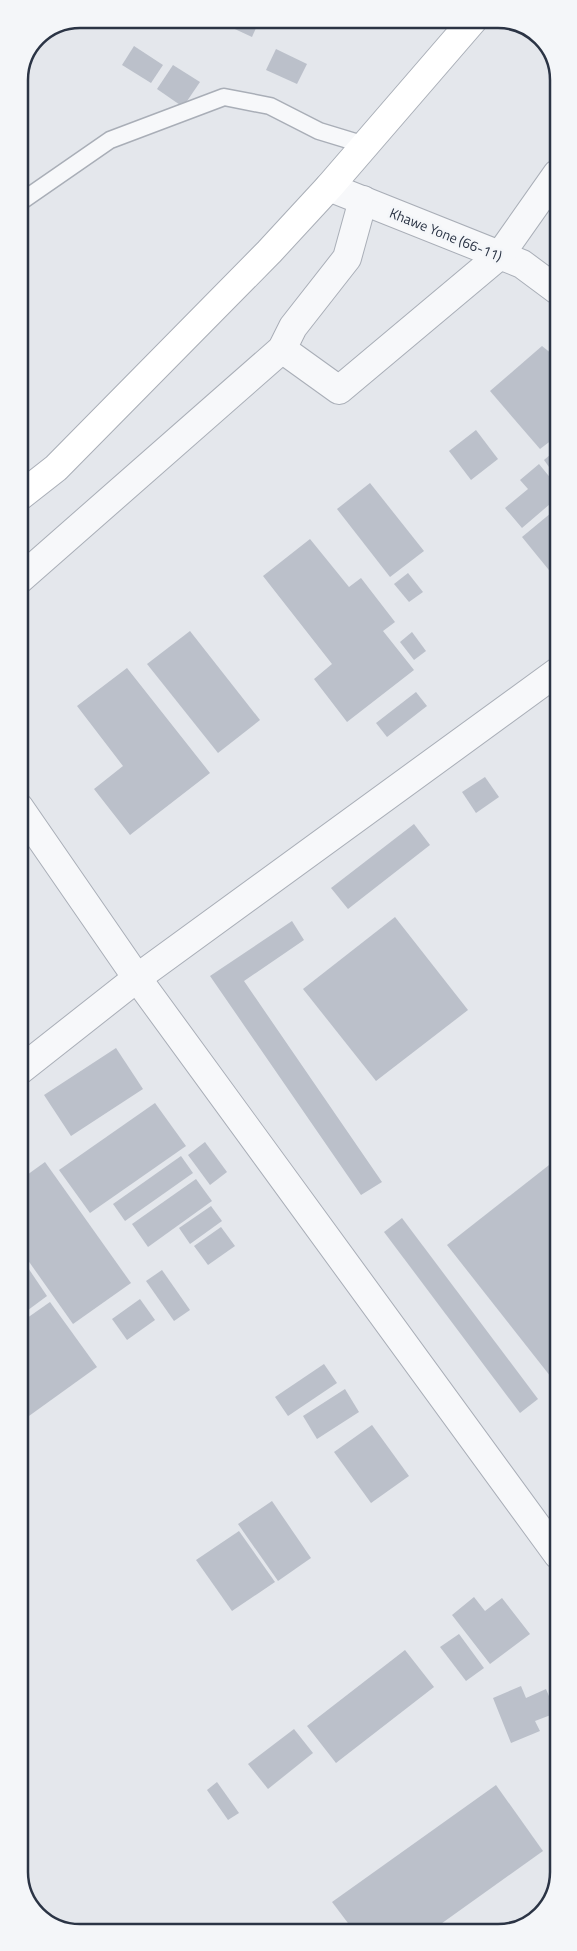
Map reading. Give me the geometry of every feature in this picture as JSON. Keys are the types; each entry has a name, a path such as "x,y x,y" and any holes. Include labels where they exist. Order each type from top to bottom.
{"main road":[{"path":"28,490 56,468 269,252 329,187 466,28"}],"street":[{"path":"282,349 339,390 500,255 550,184"},
{"name":"Khawe Yone (66-11)","path":"329,187 522,264 550,285"},
{"path":"28,572 282,349 294,327 347,258 363,200"},
{"path":"28,1064 137,978 550,677"},
{"path":"28,820 137,978 550,1544"}],"lane":[{"path":"28,197 110,140 224,98 270,106 319,132 364,145"}],"building":[{"path":"233,28 256,28 252,37"},
{"path":"134,46 163,65 151,83 122,65"},
{"path":"276,49 307,64 297,84 266,70"},
{"path":"173,65 200,82 183,107 157,89"},
{"path":"542,346 550,352 550,441 540,449 490,391"},
{"path":"476,430 498,459 471,480 449,451"},
{"path":"550,455 550,468 544,460"},
{"path":"539,464 550,477 550,504 522,528 505,508 528,489 520,480"},
{"path":"370,483 424,551 390,577 337,509"},
{"path":"550,514 550,571 522,537"},
{"path":"310,539 349,587 361,578 395,622 383,631 414,670 347,722 314,679 332,664 263,576"},
{"path":"408,573 423,592 409,602 394,584"},
{"path":"190,631 260,720 218,753 147,664"},
{"path":"412,632 426,651 414,660 400,642"},
{"path":"127,668 210,773 130,835 94,789 123,766 77,706"},
{"path":"416,692 427,706 387,737 376,723"},
{"path":"485,777 499,797 476,813 462,792"},
{"path":"414,824 430,845 348,909 331,888"},
{"path":"395,917 468,1010 376,1081 303,989"},
{"path":"292,921 304,940 244,981 382,1182 361,1195 210,976"},
{"path":"116,1048 143,1089 71,1136 44,1095"},
{"path":"155,1103 186,1146 90,1213 59,1170"},
{"path":"205,1142 227,1172 210,1185 188,1155"},
{"path":"181,1156 193,1173 125,1221 113,1204"},
{"path":"45,1162 131,1283 73,1324 28,1260 28,1174"},
{"path":"550,1164 550,1376 447,1245"},
{"path":"196,1179 212,1201 148,1247 132,1224"},
{"path":"211,1206 222,1221 190,1244 179,1228"},
{"path":"402,1218 538,1399 520,1413 384,1232"},
{"path":"221,1227 235,1246 208,1265 194,1246"},
{"path":"28,1268 47,1296 28,1310"},
{"path":"162,1270 190,1310 174,1321 146,1281"},
{"path":"140,1299 155,1320 127,1340 112,1319"},
{"path":"50,1302 97,1367 28,1417 28,1317"},
{"path":"324,1364 337,1383 288,1416 275,1397"},
{"path":"345,1389 359,1412 317,1439 303,1416"},
{"path":"372,1425 409,1476 371,1503 334,1452"},
{"path":"272,1501 311,1558 278,1581 238,1524"},
{"path":"239,1531 275,1582 232,1611 196,1560"},
{"path":"474,1597 485,1611 502,1598 530,1634 490,1664 452,1615"},
{"path":"459,1634 484,1668 466,1681 440,1647"},
{"path":"405,1650 434,1687 336,1763 307,1726"},
{"path":"521,1686 526,1698 546,1689 550,1699 550,1715 535,1721 540,1731 511,1743 493,1698"},
{"path":"294,1729 313,1753 268,1789 248,1764"},
{"path":"217,1782 239,1813 228,1820 207,1790"},
{"path":"496,1785 543,1851 441,1924 348,1924 332,1902"}]}
